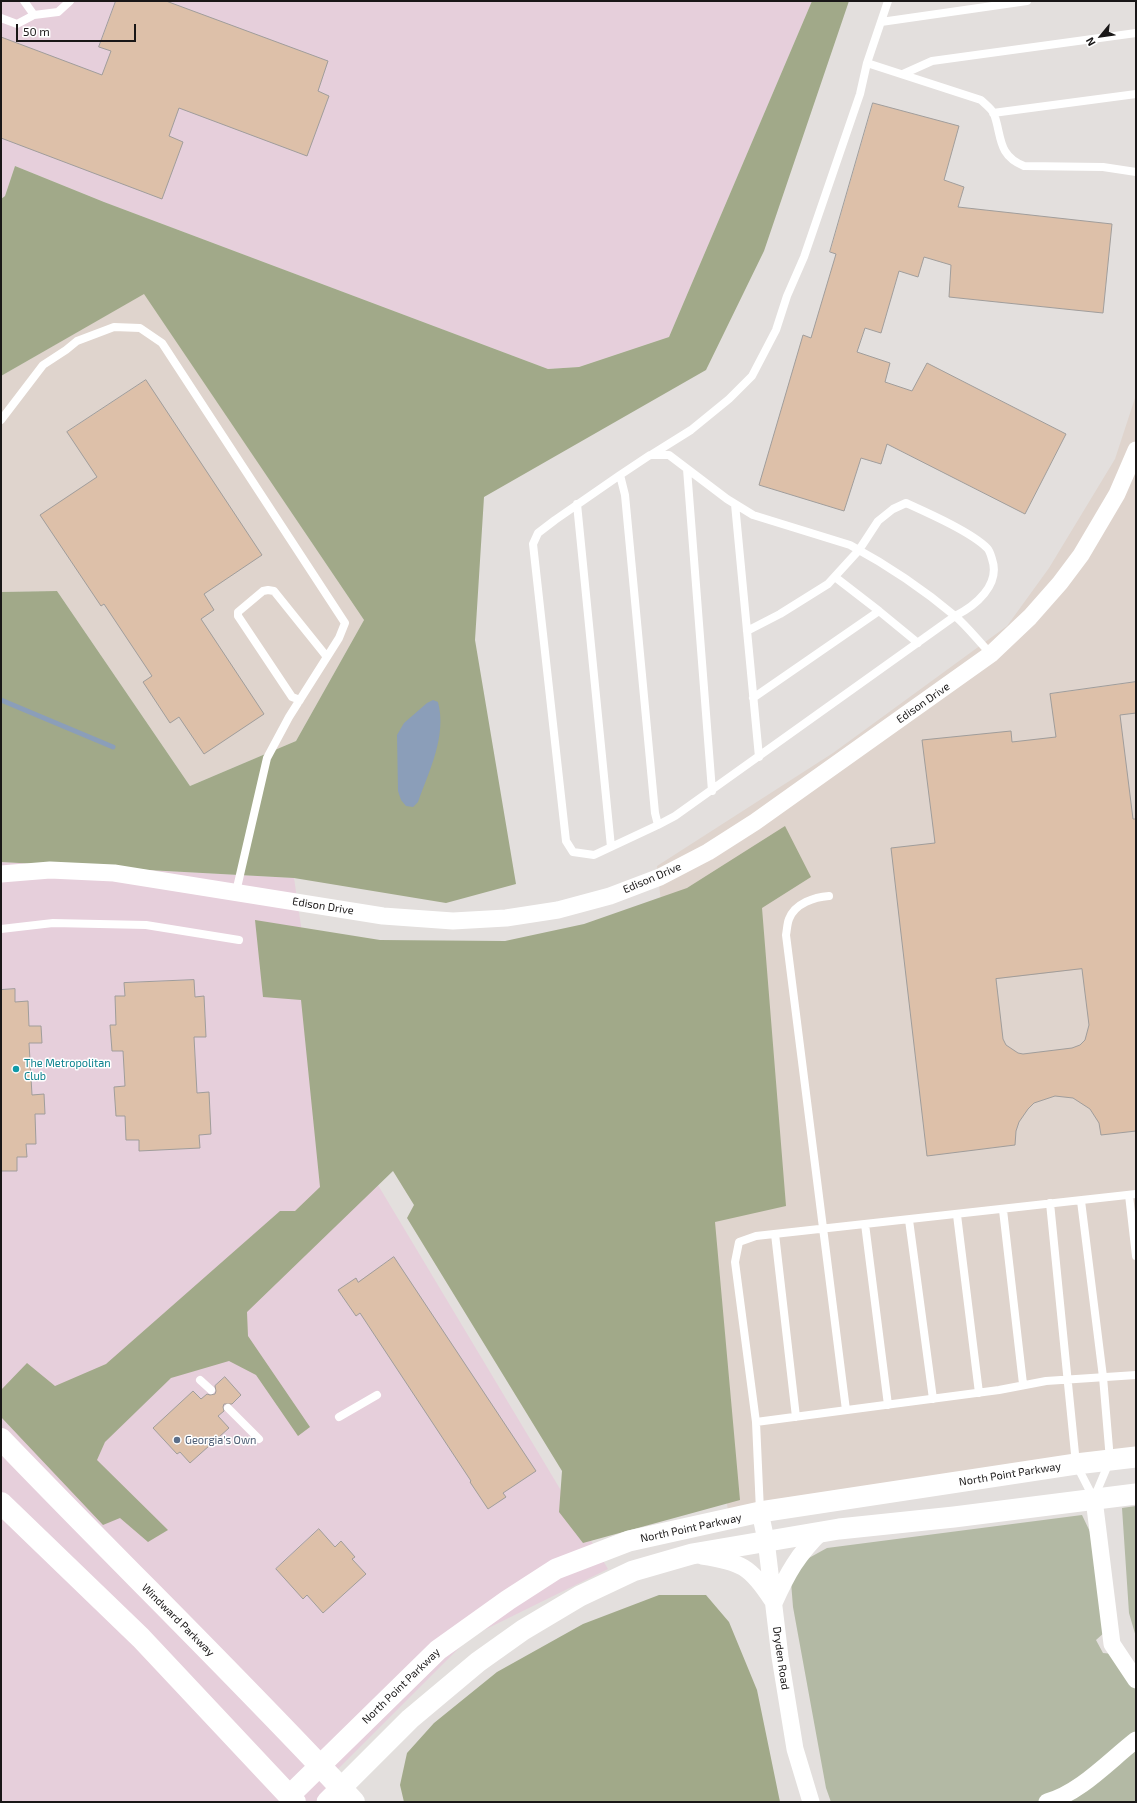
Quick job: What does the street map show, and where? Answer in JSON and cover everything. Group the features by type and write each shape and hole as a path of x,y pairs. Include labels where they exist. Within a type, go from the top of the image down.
{"main road":[{"name":"Windward Parkway","path":"1,1439 90,1532 193,1634 319,1766 340,1797"},
{"path":"1,1503 141,1638 289,1800"}],"street":[{"name":"Edison Drive","path":"1,874 50,870 114,873 383,916 452,921 506,918 558,910 610,896 660,877 708,852 755,822 991,654 1030,617 1060,584 1081,555 1117,494 1135,456"},
{"name":"North Point Parkway","path":"289,1800 319,1766 438,1650 508,1600 556,1569 629,1541 760,1512 1076,1464 1136,1457"},
{"path":"340,1797 410,1719 478,1662 523,1630 580,1596 633,1571 692,1554 822,1531 954,1517 1136,1494"},
{"path":"1094,1499 1112,1644 1136,1680"},
{"name":"Dryden Road","path":"760,1512 766,1540 795,1749 811,1802"},
{"path":"774,1604 786,1576 795,1562 807,1545 822,1531"},
{"path":"692,1554 730,1560 748,1569 760,1582 774,1604"},
{"path":"1047,1802 1060,1798 1075,1790 1136,1740"}],"lane":[{"path":"24,1 34,15"},
{"path":"58,1 58,12"},
{"path":"1,18 17,24 34,15 58,12 70,1"},
{"path":"747,631 780,614 828,584 859,550 878,521 893,509 906,503 975,539 988,549 995,567 989,587 980,600 968,610 955,616 675,816 594,855 573,852 566,841 533,544 538,533 577,504 620,474 691,430 729,399 752,376 776,330 787,296 804,257 860,94 867,63 888,1"},
{"path":"881,22 1028,1"},
{"path":"903,74 932,60 1136,33"},
{"path":"867,63 981,100 994,113 1000,142 1014,162 1024,166 1103,167 1136,172"},
{"path":"994,113 1136,94"},
{"path":"1,420 43,365 77,341 114,327 140,328 162,343 345,623 339,638 300,700 267,758 236,892"},
{"path":"650,455 669,455 735,504 754,515 850,545 886,565 955,616 991,654"},
{"path":"687,469 712,790"},
{"path":"620,474 625,495 655,814 658,825"},
{"path":"577,504 611,847"},
{"path":"735,504 759,757"},
{"path":"835,577 918,643"},
{"path":"300,700 292,697 238,616 238,612 263,591 274,591 327,657"},
{"path":"754,698 879,611"},
{"path":"829,896 817,897 802,904 789,917 786,935 846,1410"},
{"path":"1,929 53,923 146,925 239,940"},
{"path":"760,1512 756,1422 736,1262 739,1242 756,1236 1003,1210 1133,1194 1136,1256"},
{"path":"1081,1201 1103,1377 1110,1460 1094,1499"},
{"path":"1050,1204 1066,1378 1076,1464 1094,1499"},
{"path":"1003,1210 1023,1384"},
{"path":"957,1214 980,1392"},
{"path":"910,1220 933,1399"},
{"path":"865,1224 888,1405"},
{"path":"775,1234 796,1417"},
{"path":"756,1422 998,1390 1023,1384 1066,1378 1136,1375"},
{"path":"200,1380 211,1390"},
{"path":"339,1417 377,1395"},
{"path":"228,1408 259,1439"}],"shaded area":[{"path":"1,1 812,1 669,337 579,367 548,369 104,202 15,166 5,196 1,199"},
{"path":"144,293 364,620 296,741 190,786 57,591 1,592 1,376"},
{"path":"1136,395 1136,1452 729,1521 657,866 833,753 1007,626 1049,568 1115,459"},
{"path":"1,862 294,878 339,1185 372,1175 608,1569 470,1637 325,1782 343,1802 1,1802"}],"green space":[{"path":"812,1 849,1 764,251 706,370 484,497 475,640 516,884 446,903 294,878 1,862 1,592 57,591 190,786 296,741 364,620 144,294 1,376 1,199 5,196 15,166 104,202 548,369 579,367 669,337"},
{"path":"785,826 811,877 762,908 786,1206 715,1222 740,1500 583,1543 559,1512 562,1471 407,1218 414,1205 393,1171 247,1312 248,1336 310,1427 298,1436 256,1375 229,1361 171,1378 105,1442 97,1460 168,1530 148,1542 120,1518 103,1525 1,1417 1,1390 27,1363 55,1386 106,1364 280,1211 295,1211 320,1187 301,1000 263,997 255,920 380,940 505,941 584,924 687,888"},
{"path":"1136,1506 1136,1637 1129,1613 1122,1508"},
{"path":"1082,1515 1091,1534 1105,1632 1096,1640 1103,1653 1113,1654 1136,1690 1136,1802 831,1802 826,1788 793,1607 791,1582 807,1559 827,1548"},
{"path":"659,1595 706,1595 729,1622 757,1690 780,1802 404,1802 400,1785 407,1753 434,1723 497,1672 583,1624"}],"water":[{"path":"433,700 438,702 440,715 439,740 436,753 418,802 413,807 406,806 401,800 398,791 397,735 404,723 427,703"}],"building":[{"path":"116,1 166,1 328,61 318,91 329,96 307,156 179,108 169,136 183,142 162,199 1,138 1,37 102,75 111,51 99,47"},
{"path":"873,103 959,126 944,180 964,187 958,207 1112,224 1103,313 949,297 951,265 924,257 918,277 899,271 881,333 865,328 857,352 890,363 885,382 912,391 927,363 1066,434 1025,514 887,444 881,464 861,458 844,511 759,485 803,335 811,338 836,254 830,252"},
{"path":"146,380 262,555 204,594 214,610 201,619 264,714 204,754 179,717 170,723 143,682 152,676 104,604 101,606 40,515 97,477 67,432"},
{"path":"1136,682 1136,713 1120,715 1133,819 1136,819 1136,1131 1101,1135 1099,1123 1090,1109 1073,1098 1055,1096 1034,1103 1028,1109 1019,1122 1016,1131 1015,1145 927,1156 891,848 935,843 922,740 1011,731 1012,742 1056,737 1050,694","holes":["1082,969 1089,1025 1085,1040 1080,1045 1072,1048 1023,1054 1018,1053 1006,1045 1003,1039 996,979"]},
{"path":"194,980 195,997 204,996 206,1037 194,1037 197,1093 209,1092 211,1134 199,1135 200,1148 139,1151 139,1140 126,1140 125,1116 116,1116 114,1087 125,1086 123,1051 112,1051 110,1025 116,1025 115,996 125,996 124,983"},
{"name":"The Metropolitan Club","path":"15,989 15,1002 28,1001 29,1026 41,1026 42,1043 29,1043 32,1095 44,1094 45,1114 35,1114 36,1144 26,1144 27,1157 17,1157 17,1171 1,1171 1,990"},
{"path":"394,1257 536,1471 503,1493 506,1497 488,1509 360,1313 356,1316 338,1290 356,1278 358,1282"},
{"path":"225,1377 241,1395 232,1404 224,1404 224,1411 218,1416 229,1428 190,1463 180,1452 177,1454 153,1428 193,1391 201,1399 207,1394 215,1394 215,1386"},
{"path":"319,1529 335,1547 341,1541 355,1557 352,1559 366,1574 323,1613 307,1595 303,1599 276,1569"}],"waterway":[{"path":"1,700 113,747"}],"place":[{"name":"The Metropolitan Club","path":"16,1069"},
{"name":"Georgia's Own","path":"177,1440"}]}
